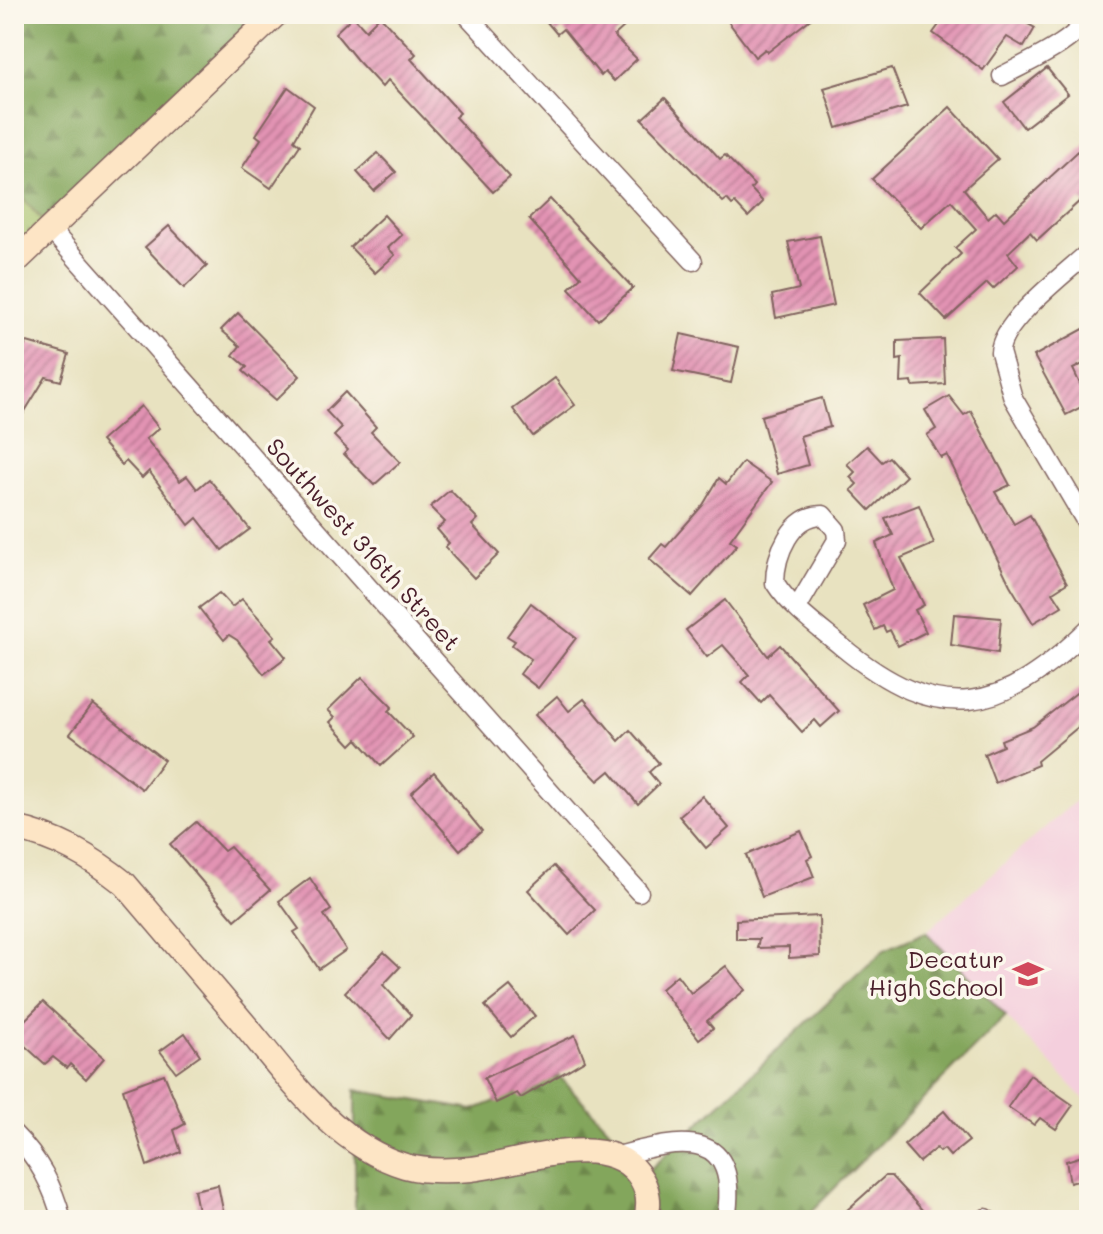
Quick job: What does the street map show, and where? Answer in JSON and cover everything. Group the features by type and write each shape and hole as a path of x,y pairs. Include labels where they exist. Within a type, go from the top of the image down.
{"main road":[{"path":"14,263 276,14"},
{"path":"14,828 60,842 90,856 125,884 312,1104 371,1152 405,1166 448,1170 575,1152 618,1156 636,1170 647,1189 646,1220"}],"street":[{"path":"466,14 693,261"},
{"path":"1002,76 1074,35 1086,23 1088,14"},
{"name":"Southwest 316th Street","path":"51,230 639,892"},
{"path":"1089,252 1028,309 1000,345 1004,375 1013,398 1089,527"},
{"path":"797,608 837,540 836,530 823,515 802,520 789,536 775,570 775,583 797,608 886,680 913,692 956,701 982,699 1014,688 1048,667 1089,628"},
{"path":"14,1134 34,1155 51,1185 62,1220"},
{"path":"618,1156 677,1142 708,1149 723,1166 728,1195 726,1220"}],"shaded area":[{"name":"Decatur High School","path":"1089,789 1089,1104 926,932"}],"green space":[{"path":"14,14 243,14 258,31 51,230 14,189"},
{"path":"14,189 51,230 14,263"},
{"path":"926,932 1006,1016 803,1220 355,1220 355,1090 473,1110 559,1076 648,1171 884,950"}],"building":[{"path":"540,14 638,14 614,36 637,59 614,81 605,72 601,76 563,29 557,34"},
{"path":"735,14 817,14 768,52 765,49 755,57 727,20"},
{"path":"947,14 1010,14 1035,28 1024,47 1007,37 983,70 933,33"},
{"path":"353,16 366,30 380,16 416,54 411,59 460,113 455,117 510,177 493,192 388,80 382,87 335,33"},
{"path":"892,68 907,107 837,128 824,88"},
{"path":"1047,68 1068,94 1024,128 1004,102"},
{"path":"288,87 314,106 294,140 300,145 271,188 242,168 261,139 256,135"},
{"path":"665,98 720,159 725,155 754,185 751,189 763,202 748,217 735,203 732,205 727,199 723,202 642,119"},
{"path":"950,107 998,159 964,189 988,218 996,211 1004,220 1089,141 1089,208 1081,200 1037,240 1030,232 1008,253 1018,266 993,289 987,283 946,320 920,293 961,254 955,248 976,229 951,201 921,228 872,179"},
{"path":"378,153 396,172 374,191 357,172"},
{"path":"550,199 633,288 598,320 569,288 581,277 529,219"},
{"path":"384,215 402,235 388,248 395,255 375,273 350,247"},
{"path":"169,226 207,266 184,288 145,247"},
{"path":"820,236 834,305 776,318 772,295 799,289 788,242"},
{"path":"238,313 300,376 276,400 243,371 247,367 233,355 240,346 221,330"},
{"path":"1089,326 1089,361 1073,369 1089,403 1066,415 1034,356"},
{"path":"681,334 739,347 731,383 673,371"},
{"path":"943,339 945,384 913,386 912,382 901,383 902,359 897,360 897,341"},
{"path":"27,342 69,354 61,381 46,377 14,429 14,364"},
{"path":"555,378 575,405 533,436 513,409"},
{"path":"345,392 376,427 371,432 400,462 374,485 344,454 348,450 334,436 342,428 326,411"},
{"path":"949,396 964,415 971,411 1010,485 995,492 1014,524 1030,515 1067,583 1053,592 1062,606 1033,623 1010,585 947,455 941,458 927,435 936,429 925,410"},
{"path":"822,398 830,427 800,436 808,465 777,474 761,416"},
{"path":"141,406 159,428 146,439 180,481 187,476 197,489 209,479 250,529 222,550 197,518 189,525 149,471 142,478 126,461 122,465 101,441"},
{"path":"867,446 882,462 889,457 906,476 870,510 851,490 857,484 850,477 855,472 847,464"},
{"path":"743,462 772,482 730,540 737,545 692,596 649,559 662,544 666,547 703,505 719,478 726,484"},
{"path":"450,490 478,519 472,525 499,554 474,578 445,547 449,543 437,529 445,522 430,507"},
{"path":"919,505 934,544 901,558 924,605 915,610 926,632 898,646 890,630 886,632 883,626 875,630 863,605 893,590 876,543 893,535 885,518"},
{"path":"219,593 232,607 242,599 275,636 271,639 286,657 264,674 237,640 229,635 224,640 199,608"},
{"path":"725,600 768,656 780,645 839,711 821,727 815,720 802,732 769,695 761,703 742,682 749,675 723,645 707,657 686,630"},
{"path":"531,603 576,638 538,688 520,674 531,659 512,645 515,641 507,636"},
{"path":"954,614 1001,618 998,653 951,645"},
{"path":"362,677 392,707 388,711 413,737 381,766 357,739 351,745 330,722 335,717 328,710"},
{"path":"1089,683 1089,718 1037,761 1038,765 995,783 984,754 1003,746 1001,740 1033,727"},
{"path":"557,696 569,711 584,699 619,741 630,730 659,763 649,772 659,784 638,804 610,771 598,781 535,715"},
{"path":"93,704 164,760 142,789 70,734"},
{"path":"434,772 482,831 460,850 411,793"},
{"path":"702,796 729,828 706,848 679,816"},
{"path":"196,822 224,851 230,847 270,890 235,920 170,844"},
{"path":"801,831 812,856 807,859 814,877 762,897 746,855"},
{"path":"554,866 595,910 569,935 528,890"},
{"path":"310,878 331,910 324,915 346,950 319,969 294,932 299,929 279,901"},
{"path":"819,916 820,956 789,958 789,947 757,948 759,939 736,939 736,920"},
{"path":"384,952 400,967 383,985 411,1015 390,1039 345,992"},
{"path":"726,966 745,990 707,1021 713,1028 699,1039 661,989 677,975 691,993"},
{"path":"510,986 535,1016 511,1037 485,1006"},
{"path":"43,1002 104,1058 86,1079 70,1064 67,1068 53,1057 45,1064 14,1036 14,1031"},
{"path":"185,1033 200,1055 176,1072 160,1051"},
{"path":"575,1035 585,1060 521,1098 517,1093 496,1103 484,1078"},
{"path":"164,1074 185,1124 174,1130 181,1152 147,1166 123,1089"},
{"path":"1030,1075 1073,1105 1056,1129 1040,1118 1034,1125 1008,1107"},
{"path":"944,1111 969,1141 950,1156 944,1149 940,1152 936,1148 919,1162 904,1145"},
{"path":"1089,1154 1089,1178 1070,1183 1066,1161"},
{"path":"885,1176 891,1176 924,1212 915,1220 836,1220"},
{"path":"218,1185 225,1220 200,1220 194,1190"}],"place":[{"name":"Decatur High School","path":"1028,974"}]}
